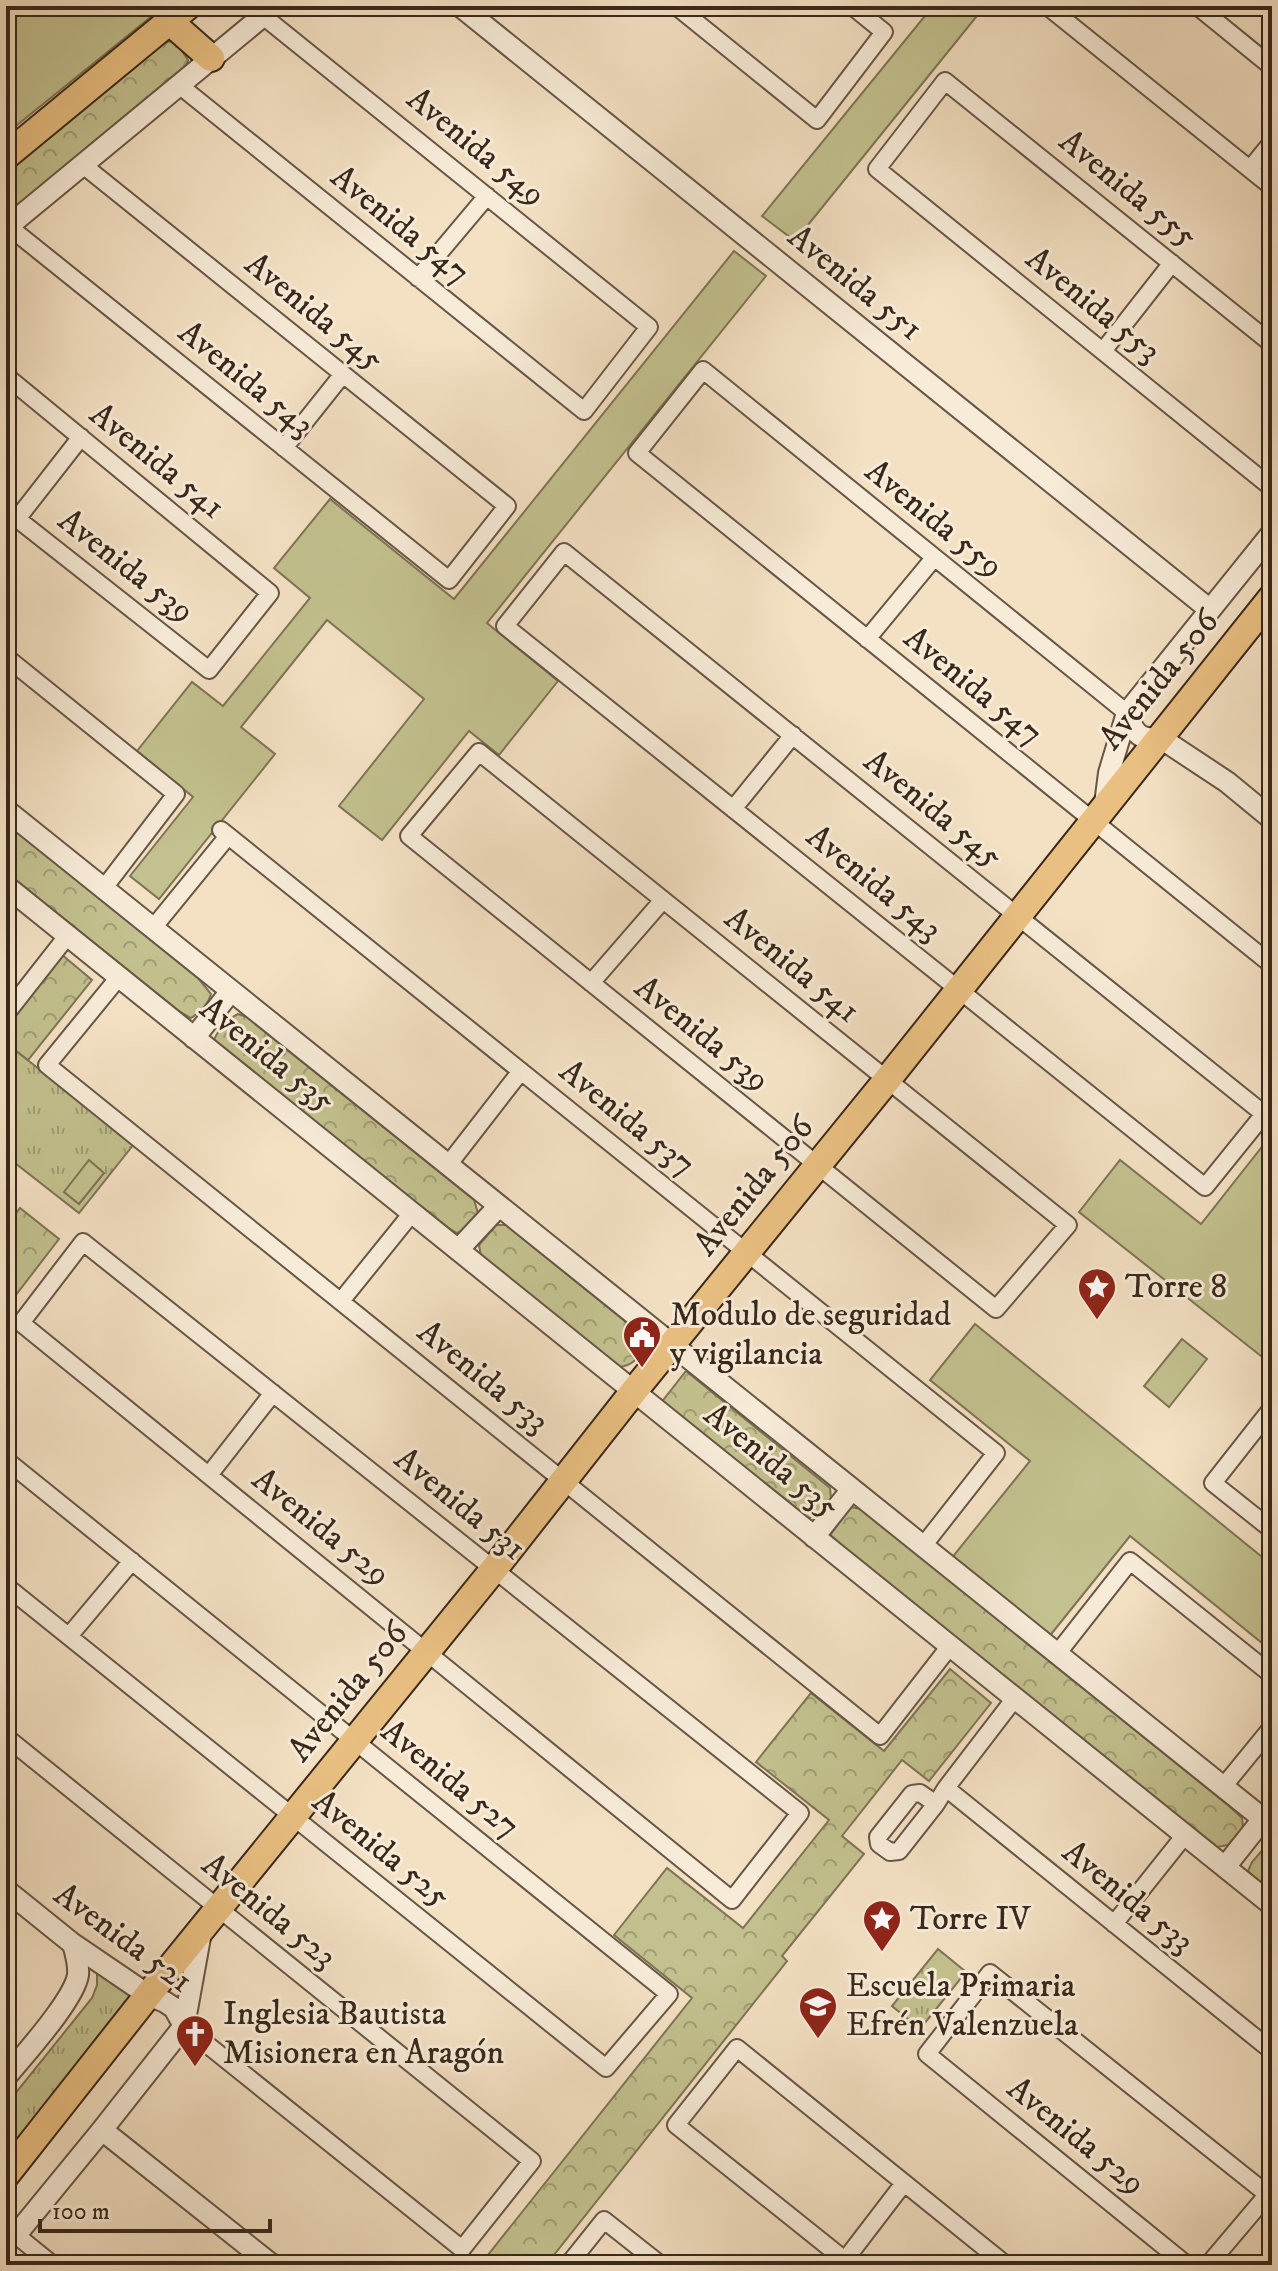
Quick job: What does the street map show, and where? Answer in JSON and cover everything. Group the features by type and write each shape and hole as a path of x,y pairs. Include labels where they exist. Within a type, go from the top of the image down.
{"main road":[{"path":"6,156 178,14 211,58"},
{"name":"Avenida 506","path":"6,2175 1272,597"}],"street":[{"name":"Avenida 551","path":"460,6 1209,609"},
{"path":"676,6 817,120 884,32 852,6"},
{"path":"1047,6 1272,187"},
{"path":"1197,6 1272,67"},
{"path":"7,227 269,11"},
{"name":"Avenida 549","path":"269,11 487,196 649,327 584,411"},
{"name":"Avenida 553","path":"945,81 877,169 1272,488"},
{"name":"Avenida 555","path":"945,81 1272,344"},
{"name":"Avenida 547","path":"179,85 584,411"},
{"path":"1250,169 1272,142"},
{"name":"Avenida 545","path":"83,165 507,506 454,575 446,579"},
{"path":"418,278 487,196"},
{"name":"Avenida 543","path":"7,227 446,579"},
{"path":"1103,351 1172,263"},
{"name":"Avenida 559","path":"637,453 703,370 1127,713"},
{"path":"284,448 343,374"},
{"name":"Avenida 541","path":"6,376 270,593 209,670"},
{"path":"12,514 81,437"},
{"name":"Avenida 547","path":"637,453 867,639 1099,812 1272,965"},
{"name":"Avenida 539","path":"12,514 209,670"},
{"path":"1099,812 1127,713 1272,533"},
{"name":"Avenida 545","path":"505,626 564,552 793,735 1264,1114 1205,1187"},
{"path":"867,639 934,558"},
{"name":"Avenida 543","path":"505,626 1205,1187"},
{"path":"6,657 176,794 104,888"},
{"path":"1127,713 1132,729 1140,738 1159,737 1227,782 1272,819"},
{"path":"733,809 793,735"},
{"name":"Avenida 541","path":"409,836 479,752 1068,1225 996,1309"},
{"name":"Avenida 535","path":"6,810 1267,1823"},
{"name":"Avenida 537","path":"153,928 225,833 996,1453 923,1546"},
{"name":"Avenida 539","path":"409,836 996,1309"},
{"name":"Avenida 535","path":"6,886 1272,1905"},
{"path":"591,983 663,900"},
{"path":"6,1014 68,935"},
{"name":"Avenida 533","path":"119,977 47,1065 880,1736 950,1646"},
{"path":"194,1038 231,991"},
{"path":"448,1165 521,1071"},
{"path":"458,1250 499,1206"},
{"path":"341,1301 412,1213"},
{"name":"Avenida 531","path":"21,1323 83,1242 800,1813 732,1900"},
{"name":"Avenida 529","path":"21,1323 732,1900"},
{"path":"209,1475 273,1393"},
{"path":"1272,1408 1213,1483 1272,1530"},
{"name":"Avenida 527","path":"6,1460 669,1994 606,2068"},
{"path":"814,1537 852,1489"},
{"path":"69,1636 132,1561"},
{"path":"1057,1654 1130,1561 1272,1675"},
{"name":"Avenida 525","path":"6,1586 606,2068"},
{"path":"936,1804 1015,1698"},
{"path":"1223,1787 1272,1727"},
{"name":"Avenida 523","path":"6,1737 532,2161 462,2249"},
{"name":"Avenida 533","path":"946,1788 1272,2051"},
{"path":"1225,1867 1267,1823"},
{"path":"1114,1924 1185,1835"},
{"name":"Avenida 521","path":"6,1890 73,1944 148,1995 174,2008 184,2026 462,2249"},
{"name":"Avenida 506","path":"9,2234 102,2130 184,2026 201,1932"},
{"path":"6,2077 72,1994 78,1975 73,1944"},
{"name":"Avenida 529","path":"1187,2265 927,2054 990,1973 1270,2196"},
{"path":"904,2183 848,2263 676,2125 737,2048 1006,2265"},
{"path":"102,2130 272,2265"},
{"path":"1208,2265 1270,2196"},
{"path":"568,2265 604,2220 661,2265"},
{"path":"9,2234 53,2265"}],"green space":[{"path":"6,6 150,6 152,16 6,134"},
{"path":"933,6 985,6 795,241 762,216"},
{"path":"170,41 178,45 188,60 170,83 6,214 6,169 159,44"},
{"path":"734,251 766,276 487,623 558,681 499,755 469,731 382,840 339,806 424,699 327,620 241,727 275,754 159,899 130,876 193,797 137,751 192,682 223,706 310,598 274,568 330,499 454,599"},
{"path":"6,823 198,978 211,994 204,1008 191,1018 179,1011 6,872"},
{"path":"61,954 92,980 28,1060 6,1043 6,1026"},
{"path":"238,1014 247,1017 474,1200 478,1213 464,1230 457,1233 450,1229 217,1045 214,1040 218,1032"},
{"path":"6,1043 134,1144 79,1213 6,1156"},
{"path":"1272,1134 1271,1364 1079,1212 1120,1160 1201,1224"},
{"path":"89,1160 104,1173 79,1204 64,1192"},
{"path":"20,1208 59,1239 12,1300 6,1295 6,1227"},
{"path":"496,1225 506,1225 626,1322 640,1338 643,1347 634,1362 618,1367 481,1256 479,1245"},
{"path":"975,1324 1272,1565 1272,1631 1262,1643 1130,1536 1044,1643 946,1565 1030,1461 930,1380"},
{"path":"1182,1339 1207,1359 1169,1407 1144,1386"},
{"path":"686,1371 830,1488 831,1499 818,1515 808,1518 799,1514 660,1404"},
{"path":"850,1507 862,1509 1229,1806 1242,1818 1243,1828 1228,1845 1217,1847 1209,1843 832,1543 831,1534"},
{"path":"950,1669 991,1703 929,1781 902,1760 842,1836 864,1854 782,1956 787,1961 546,2265 480,2265 692,1998 614,1935 667,1868 743,1928 829,1820 756,1762 811,1693 884,1751"},
{"path":"1272,1845 1272,1895 1253,1880 1248,1871 1266,1846"},
{"path":"938,1949 966,1972 920,2029 892,2006"},
{"path":"97,1968 129,1993 129,2005 6,2156 6,2105 92,1998 97,1985"}],"place":[{"name":"Torre 8","path":"1097,1321"},
{"name":"Modulo de seguridad y vigilancia","path":"642,1369"},
{"name":"Torre IV","path":"882,1953"},
{"name":"Escuela Primaria Efrén Valenzuela","path":"818,2040"},
{"name":"Inglesia Bautista Misionera en Aragón","path":"195,2068"}]}
